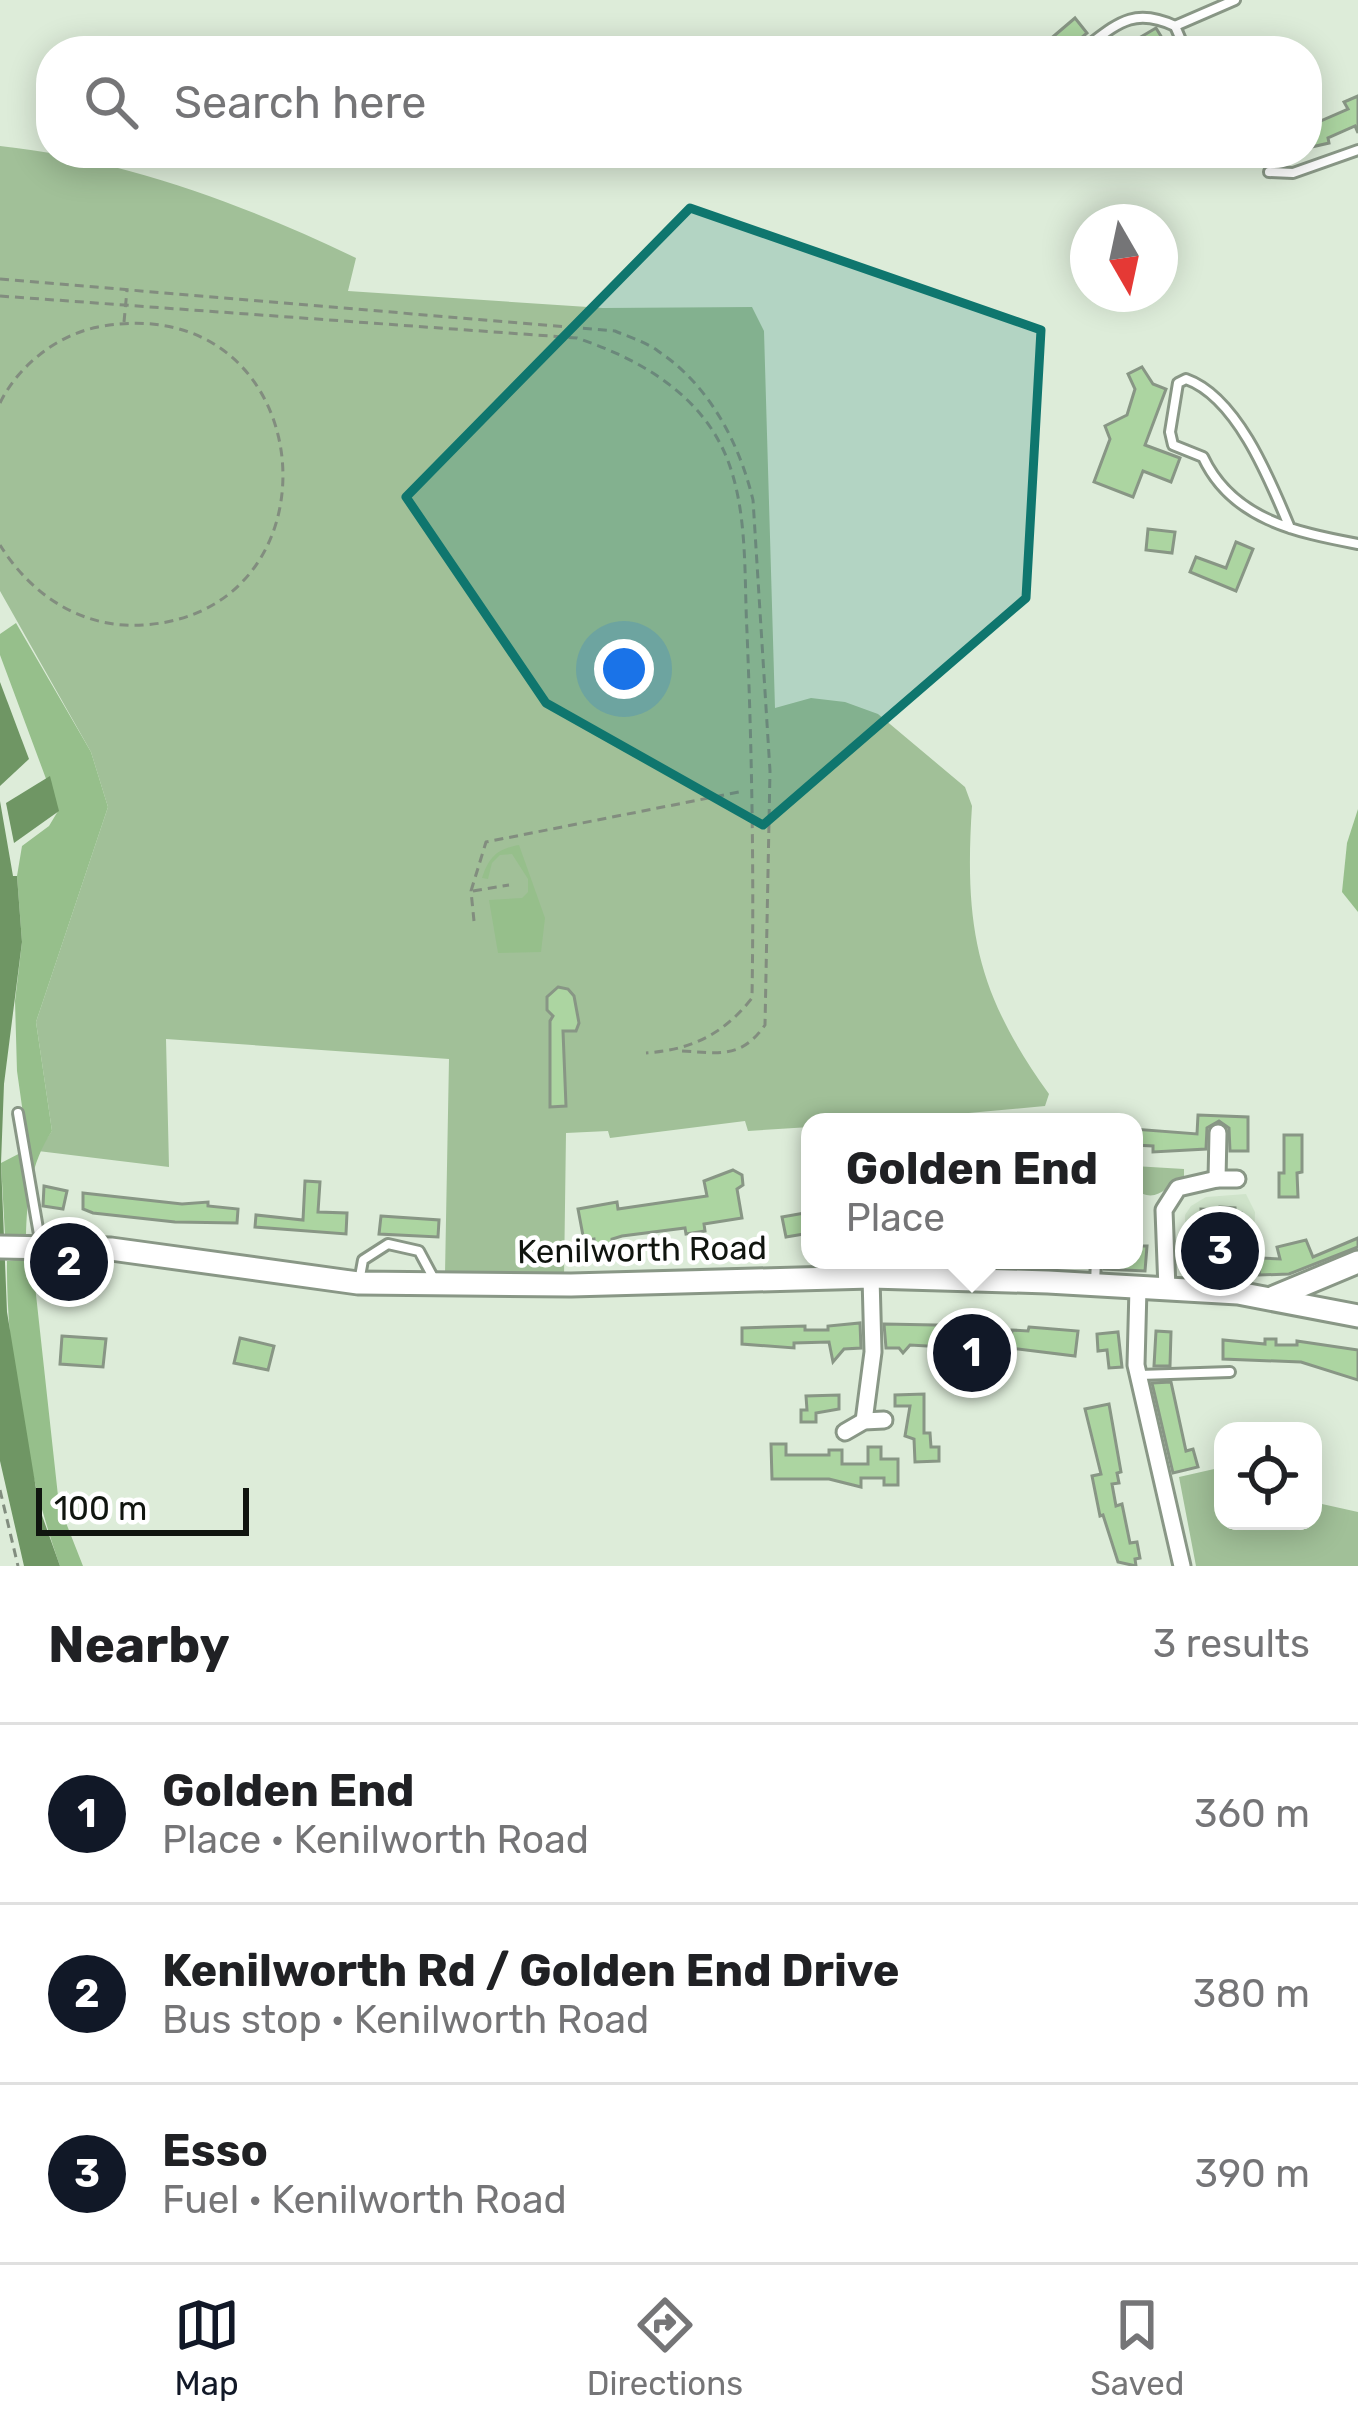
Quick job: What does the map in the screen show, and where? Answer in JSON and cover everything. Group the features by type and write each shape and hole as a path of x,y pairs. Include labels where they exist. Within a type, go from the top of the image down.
{"main road":[{"name":"Kenilworth Road","path":"6,1247 111,1250 358,1283 871,1277 1238,1293 1358,1316"},
{"path":"1274,1297 1358,1262"}],"street":[{"path":"1217,1179 1218,1133"},
{"path":"1179,1290 1163,1210 1178,1188 1237,1179"},
{"path":"864,1421 873,1352 871,1277"},
{"path":"1138,1288 1135,1346 1139,1376 1182,1566"},
{"path":"845,1432 864,1421 884,1420"}],"lane":[{"path":"1175,26 1235,0"},
{"path":"1102,36 1122,21 1151,15 1175,26 1179,36"},
{"path":"1322,163 1358,150"},
{"path":"1269,172 1307,168"},
{"path":"1290,528 1255,454 1221,399 1193,381 1178,383 1169,432 1173,445 1202,457 1214,481 1233,501 1263,519 1290,528 1358,544"},
{"path":"18,1113 41,1248"},
{"path":"358,1283 363,1260 388,1244 419,1251 436,1285"},
{"path":"1179,1290 1192,1254 1240,1257 1238,1293"},
{"path":"1095,1285 1096,1269"},
{"path":"1139,1376 1230,1372"}],"path":[{"path":"0,279 615,331 658,350 714,406 743,460 753,500 770,771 765,1025 752,1043 738,1050 646,1053"},
{"path":"124,322 127,288"},
{"path":"0,296 578,338 621,353 663,378 691,404 728,460 742,528 753,781 752,998 735,1019 682,1051"},
{"path":"0,403 26,367 54,344 88,329 124,322 160,324 195,335 227,354 253,380 272,411 283,446 285,482 279,518 264,551 242,580 213,603 179,618 143,625 107,623 72,612 40,593 14,568 0,544"},
{"path":"474,922 471,892 486,842 744,791"},
{"path":"471,892 509,885"},
{"path":"0,1490 18,1566"}],"highlighted area":[{"path":"690,208 1041,330 1026,598 763,825 546,703 406,497"}],"shaded area":[{"path":"0,146 36,151 36,168 117,168 271,220 356,258 348,291 603,308 752,307 764,331 775,708 811,698 845,702 878,714 965,787 972,806 971,888 980,958 1005,1024 1049,1094 1045,1106 969,1113 801,1113 801,1128 748,1131 745,1121 610,1138 608,1131 566,1133 564,1278 445,1274 449,1059 166,1039 169,1167 38,1151 52,1131 36,1022 108,807 91,752 0,591"},
{"path":"16,623 91,752 108,807 36,1022 52,1131 31,1182 26,1237 5,1235 1,1163 28,1149 17,1071 15,1001 22,942 17,876 22,846 49,826 58,811 0,655 0,634"},
{"path":"0,682 29,759 0,786"},
{"path":"50,776 59,811 14,843 6,803"},
{"path":"0,801 13,876 17,876 22,942 4,1084 1,1163 7,1312 39,1507 60,1566 24,1566 0,1461"},
{"path":"1358,809 1358,912 1342,892 1347,843"},
{"path":"519,845 545,918 541,952 498,953 489,900 522,898 528,892 528,879 512,854 500,855 488,879 482,878 495,855"},
{"path":"1143,1167 1184,1169 1184,1177 1143,1194"},
{"path":"1246,1194 1255,1212 1253,1287 1186,1283 1185,1215 1191,1206 1206,1197"},
{"path":"32,1258 59,1505 83,1566 60,1566 21,1415 10,1337 7,1261"},
{"path":"1214,1469 1214,1530 1322,1530 1322,1504 1358,1512 1358,1566 1196,1566 1179,1477"}],"building":[{"path":"1075,18 1087,33 1084,36 1054,36"},
{"path":"1358,96 1358,133 1355,126 1322,145 1322,120 1348,109 1344,102"},
{"path":"1142,367 1153,384 1166,389 1145,445 1180,458 1171,482 1143,471 1133,497 1094,482 1110,439 1105,426 1127,415 1135,389 1128,374"},
{"path":"1148,529 1175,532 1172,553 1146,550"},
{"path":"1236,542 1253,549 1236,591 1190,572 1196,557 1226,568"},
{"path":"558,987 574,996 579,1023 576,1031 563,1031 566,1106 550,1107 553,1016 547,1010 547,997"},
{"path":"1198,1115 1248,1117 1248,1151 1230,1151 1229,1128 1219,1121 1207,1128 1206,1149 1153,1152 1153,1146 1143,1145 1143,1130 1197,1134"},
{"path":"1284,1135 1302,1135 1298,1197 1279,1197"},
{"path":"733,1170 742,1175 743,1185 737,1189 742,1218 704,1224 705,1231 686,1234 685,1228 622,1236 595,1246 594,1239 584,1241 578,1209 617,1202 618,1209 707,1196 704,1181"},
{"path":"305,1181 320,1182 318,1212 347,1213 346,1234 255,1227 256,1215 303,1220"},
{"path":"44,1186 67,1191 63,1209 43,1206"},
{"path":"83,1193 182,1204 208,1202 208,1206 238,1209 237,1223 93,1213 83,1209"},
{"path":"1220,1207 1241,1213 1238,1249 1203,1246 1201,1209"},
{"path":"801,1214 801,1234 786,1237 782,1217"},
{"path":"381,1216 439,1220 438,1237 379,1234"},
{"path":"1358,1238 1358,1247 1289,1274 1259,1275 1261,1258 1280,1259 1277,1247 1306,1240 1313,1257"},
{"path":"1143,1246 1147,1246 1145,1271 1104,1269 1143,1269"},
{"path":"860,1323 861,1348 844,1349 833,1362 829,1342 794,1343 794,1348 742,1344 742,1328 828,1330 828,1326"},
{"path":"884,1324 986,1326 983,1365 961,1364 962,1348 910,1345 903,1353 899,1348 886,1348"},
{"path":"1029,1327 1078,1331 1075,1356 1010,1348 1012,1330 1028,1331"},
{"path":"1156,1331 1171,1332 1170,1366 1154,1366"},
{"path":"1118,1332 1122,1367 1109,1368 1107,1350 1098,1351 1097,1334"},
{"path":"62,1336 106,1339 103,1367 60,1364"},
{"path":"240,1338 274,1346 268,1370 234,1363"},
{"path":"1265,1339 1276,1339 1276,1345 1297,1345 1297,1341 1358,1350 1358,1380 1301,1362 1223,1359 1223,1340 1265,1344"},
{"path":"1171,1382 1186,1451 1193,1449 1198,1467 1173,1473 1152,1383"},
{"path":"924,1394 924,1433 930,1433 931,1447 939,1447 939,1461 915,1462 914,1439 905,1436 910,1406 895,1406 895,1395"},
{"path":"839,1395 839,1409 816,1413 816,1422 801,1422 801,1410 807,1410 806,1396"},
{"path":"1109,1404 1121,1472 1117,1473 1119,1483 1112,1484 1116,1506 1122,1504 1130,1543 1137,1542 1140,1558 1135,1559 1136,1566 1118,1562 1100,1516 1092,1476 1101,1474 1085,1409"},
{"path":"771,1444 786,1444 786,1455 829,1455 829,1450 842,1450 842,1464 868,1464 868,1447 881,1447 881,1459 898,1459 898,1485 884,1485 884,1478 861,1478 861,1487 829,1479 772,1479"}],"place":[{"name":"Esso","path":"1220,1251"},
{"name":"Kenilworth Rd / Golden End Drive","path":"69,1262"},
{"name":"Golden End","path":"972,1353"}]}
